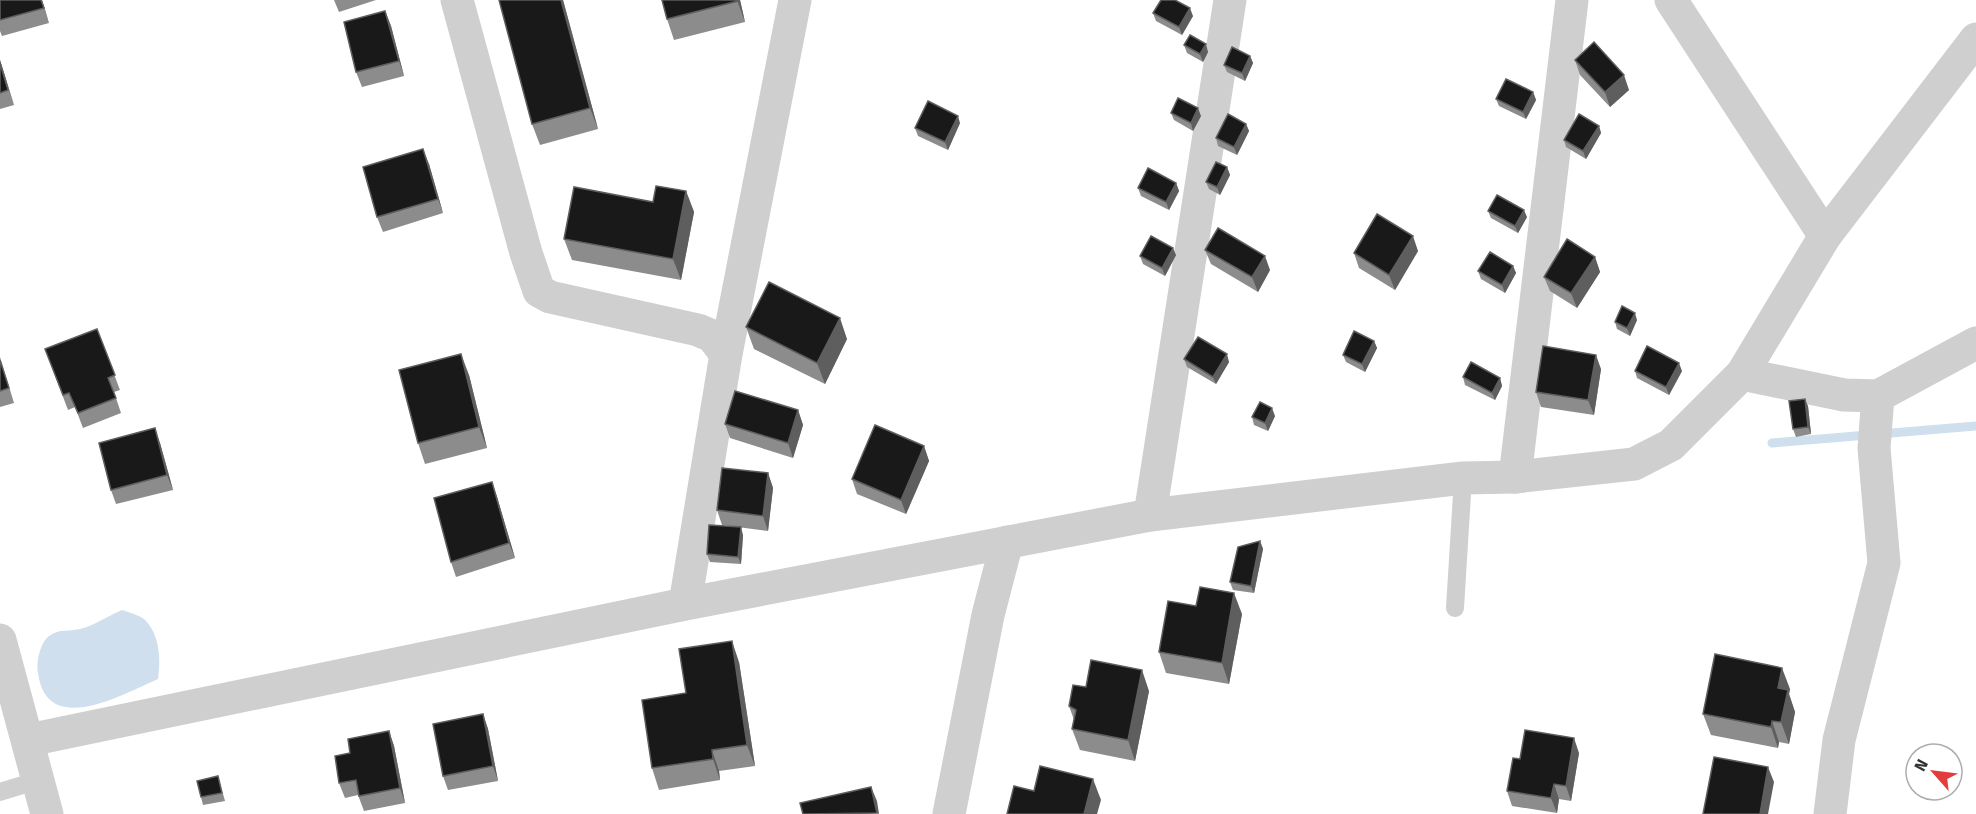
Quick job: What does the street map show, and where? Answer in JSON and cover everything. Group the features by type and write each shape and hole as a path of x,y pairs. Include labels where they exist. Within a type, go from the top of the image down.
{"street":[{"path":"457,0 526,254 539,291 550,297 705,332 726,354"},
{"path":"686,604 726,354 795,0"},
{"path":"1150,515 1230,0"},
{"path":"1515,477 1572,0"},
{"path":"1671,0 1825,236"},
{"path":"29,740 686,604 1150,515 1463,478 1515,477 1634,464 1671,444 1742,374 1825,236 1976,39"},
{"path":"1876,421 1976,343"},
{"path":"1742,374 1844,395 1876,421 1884,563 1839,740 1830,814"},
{"path":"949,814 988,615 1006,542"},
{"path":"0,640 29,740 47,814"}],"lane":[{"path":"1455,608 1463,478"},
{"path":"0,792 39,780"}],"water":[{"path":"122,610 144,619 153,632 159,656 158,679 125,694 88,706 70,708 55,704 44,693 38,673 39,653 43,643 57,632 85,628"}],"building":[{"path":"0,0 41,0 44,8 0,20"},
{"path":"499,0 561,0 590,108 532,124"},
{"path":"662,0 737,0 738,1 667,19"},
{"path":"1161,0 1175,0 1190,8 1179,27 1153,13"},
{"path":"385,11 399,61 356,72 344,22"},
{"path":"1190,35 1206,44 1200,54 1184,45"},
{"path":"1594,42 1624,75 1605,92 1575,60"},
{"path":"1232,47 1250,56 1242,73 1224,65"},
{"path":"0,63 8,90 0,93"},
{"path":"1506,79 1533,92 1523,112 1496,99"},
{"path":"1178,98 1198,108 1191,123 1171,113"},
{"path":"928,101 958,116 945,142 915,128"},
{"path":"1228,114 1246,124 1234,147 1216,138"},
{"path":"1579,114 1599,126 1583,151 1564,140"},
{"path":"423,149 438,199 377,217 363,167"},
{"path":"1216,162 1227,167 1217,187 1206,182"},
{"path":"1148,168 1176,183 1166,202 1138,188"},
{"path":"656,186 686,191 673,259 564,239 574,187 653,202"},
{"path":"1497,195 1524,210 1515,226 1488,211"},
{"path":"1377,214 1413,236 1389,275 1354,253"},
{"path":"1218,228 1265,256 1252,277 1205,250"},
{"path":"1151,236 1173,248 1162,268 1140,256"},
{"path":"1567,239 1595,257 1571,293 1544,277"},
{"path":"1490,252 1513,266 1502,285 1478,271"},
{"path":"769,282 840,318 817,363 746,327"},
{"path":"1622,306 1635,313 1627,328 1615,322"},
{"path":"97,329 115,375 108,378 116,398 78,413 69,393 63,395 45,349"},
{"path":"1354,331 1374,341 1362,364 1343,355"},
{"path":"1198,337 1227,354 1213,377 1184,359"},
{"path":"1543,346 1596,355 1588,400 1536,392"},
{"path":"1647,346 1679,363 1666,387 1635,371"},
{"path":"461,354 479,427 418,443 399,370"},
{"path":"0,360 9,388 0,391"},
{"path":"1471,362 1500,378 1492,393 1463,377"},
{"path":"735,391 798,410 788,443 725,424"},
{"path":"1805,399 1808,427 1793,429 1789,401"},
{"path":"1260,402 1272,408 1265,423 1252,417"},
{"path":"875,425 924,446 901,500 852,479"},
{"path":"155,428 167,475 111,490 99,443"},
{"path":"722,468 768,473 763,516 717,510"},
{"path":"492,482 509,543 451,562 434,498"},
{"path":"709,525 741,527 738,557 707,554"},
{"path":"1260,541 1251,586 1230,582 1238,547"},
{"path":"1200,587 1234,593 1222,663 1159,652 1168,601 1196,606"},
{"path":"732,641 747,745 712,750 713,759 652,768 642,700 686,693 679,649"},
{"path":"1715,654 1782,668 1778,688 1788,690 1781,722 1772,721 1771,727 1703,714"},
{"path":"1091,660 1142,670 1128,740 1072,729 1076,710 1069,706 1073,685 1086,687"},
{"path":"483,714 493,766 443,776 433,724"},
{"path":"1525,730 1574,738 1566,786 1554,784 1551,798 1507,791 1513,758 1520,759"},
{"path":"389,731 400,788 359,796 356,780 339,783 335,756 350,753 348,739"},
{"path":"1714,757 1768,767 1760,814 1703,814"},
{"path":"1040,766 1093,779 1084,814 1007,814 1014,786 1034,791"},
{"path":"218,776 222,793 201,797 197,781"},
{"path":"871,787 877,813 803,814 800,803"}],"waterway":[{"path":"1772,443 1976,426"}]}
